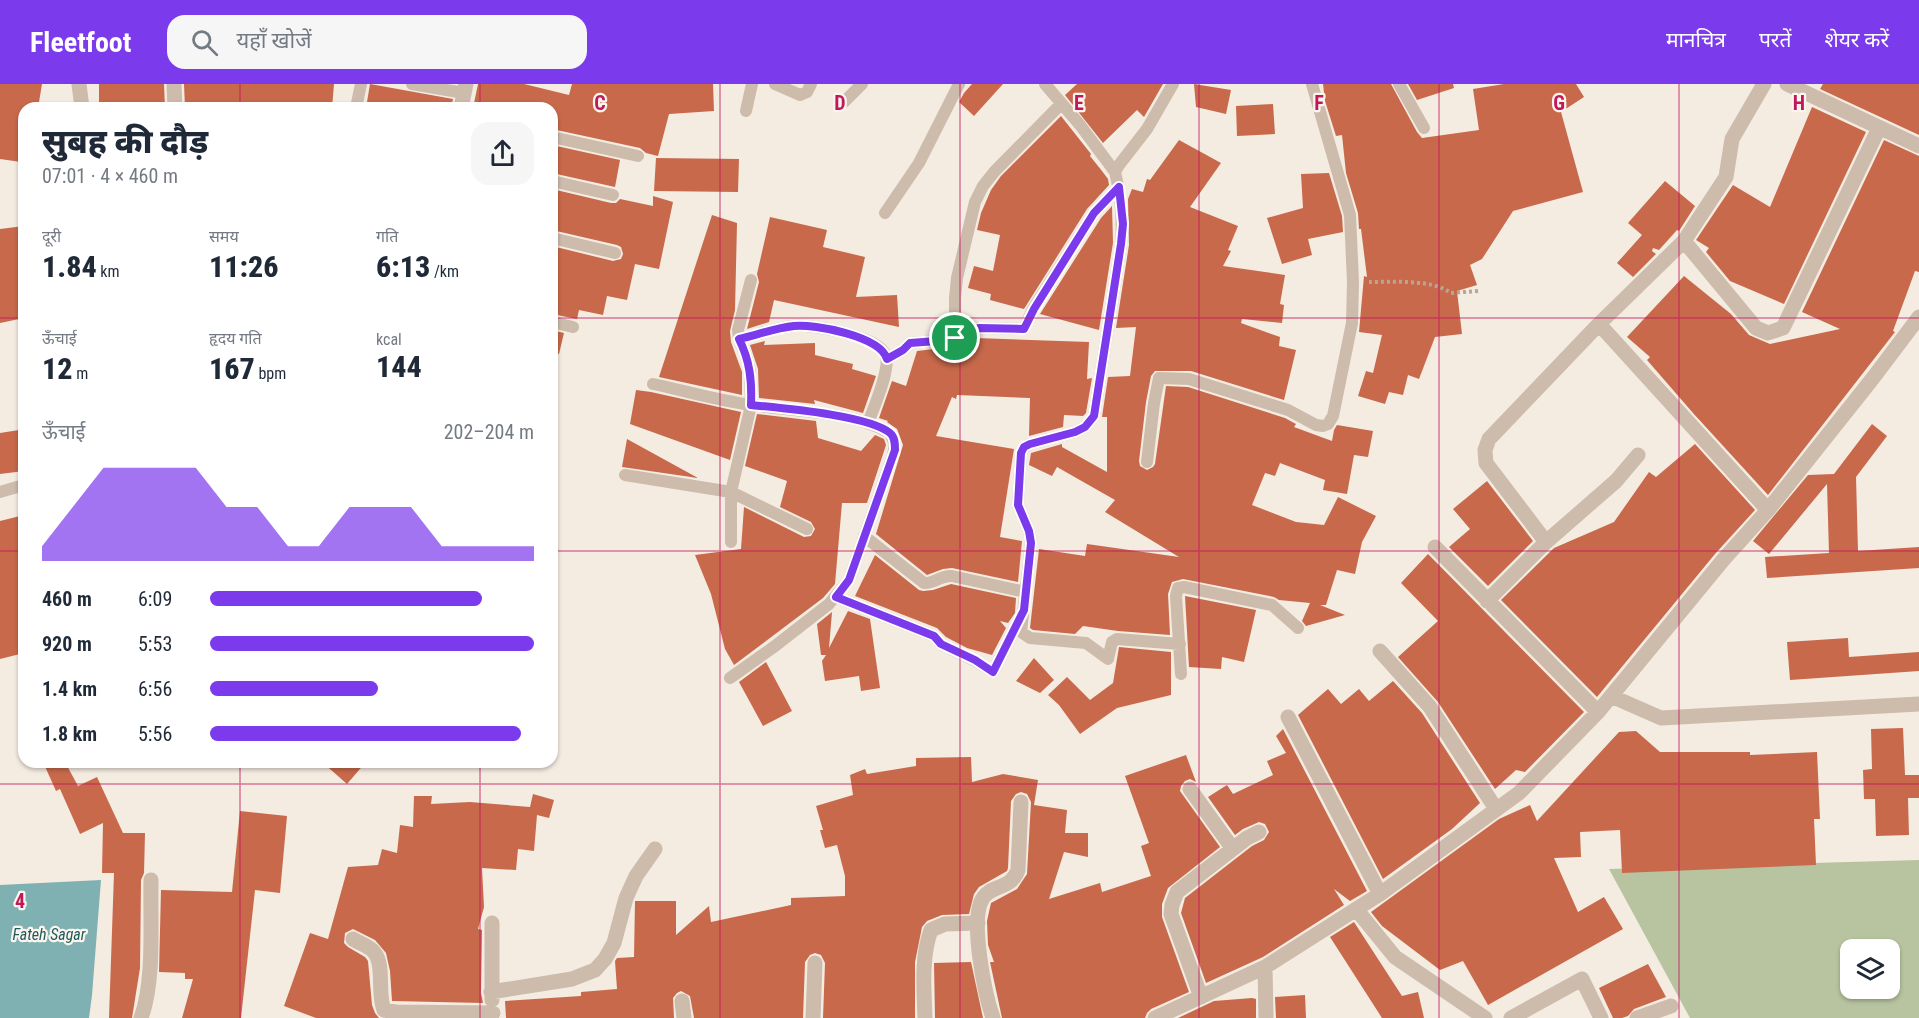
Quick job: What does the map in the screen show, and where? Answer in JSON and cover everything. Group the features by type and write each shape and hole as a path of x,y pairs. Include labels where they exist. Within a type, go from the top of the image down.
{"street":[{"path":"79,84 81,102"},
{"path":"174,84 174,102"},
{"path":"1546,542 1486,463 1485,450 1489,439 1599,324 1684,241 1726,177 1732,139 1764,84"},
{"path":"1786,84 1919,146"},
{"path":"1684,241 1756,328 1768,333 1783,328 1879,128"},
{"path":"1155,1018 1265,967 1380,894 1519,793 1598,712 1723,560 1768,510 1919,316"},
{"path":"1599,324 1768,510"},
{"path":"1487,601 1546,542 1616,481 1638,455"},
{"path":"1435,547 1598,712"},
{"path":"1380,651 1430,707 1496,809"},
{"path":"1611,696 1661,718 1919,704"},
{"path":"1288,717 1380,894"},
{"path":"1190,789 1233,849"},
{"path":"993,1018 983,980 978,923 980,905 983,898 1006,884 1018,870 1022,802"},
{"path":"1201,997 1171,914 1172,905 1177,892 1259,832"},
{"path":"491,992 572,979 595,970 614,944 632,883 655,849"},
{"path":"141,1018 146,1006 149,977 151,880"},
{"path":"1356,909 1395,957 1485,1018"},
{"path":"353,939 373,951 376,956 384,1010 493,1016 492,923"},
{"path":"925,1018 925,952 931,930 945,924 978,923"},
{"path":"813,1018 815,963"},
{"path":"1265,967 1266,1018"},
{"path":"1511,1018 1582,979 1601,1018"},
{"path":"682,1001 684,1018"},
{"path":"1637,1018 1671,1006"}],"lane":[{"path":"357,102 361,84"},
{"path":"412,84 464,95"},
{"path":"746,111 752,84"},
{"path":"775,84 800,95 807,92 811,84"},
{"path":"844,102 862,84"},
{"path":"885,213 919,163 959,84"},
{"path":"1045,84 1080,125 1115,172 1123,224 1094,416 1085,427 1030,444 1024,447 1021,453 1018,505 1029,531 1031,543 1021,632 1030,638 1086,643 1108,659 1112,642 1117,639 1180,644"},
{"path":"1115,172 1147,129 1173,84"},
{"path":"1147,462 1159,378 1189,379 1288,410 1316,425 1328,424 1333,416 1352,323 1350,214 1312,84"},
{"path":"1398,84 1424,128"},
{"path":"955,338 957,278 975,202 983,186 995,171 1061,104"},
{"path":"558,138 638,156"},
{"path":"558,182 613,195"},
{"path":"887,359 910,343 943,341 979,328 1024,329 1094,213 1119,187"},
{"path":"558,239 615,253"},
{"path":"731,542 731,492 751,405 750,371 739,339 739,324 752,280"},
{"path":"558,323 573,327"},
{"path":"739,339 792,326 815,326 872,342 885,353 887,359 885,374 868,423"},
{"path":"653,384 751,405 804,411 868,423 890,433 895,444 893,456 849,580 836,597 775,646 730,678"},
{"path":"625,475 731,492 807,529"},
{"path":"0,492 18,487"},
{"path":"864,536 924,583 952,576 1026,592"},
{"path":"1181,674 1176,596 1178,588 1184,587 1272,605 1298,628"},
{"path":"836,597 934,636 941,644 975,660 993,672 1024,610"}],"path":[{"path":"1353,282 1402,282 1442,286 1451,293 1478,291"}],"green space":[{"path":"1919,860 1919,1018 1690,1018 1609,869"}],"water":[{"name":"Fateh Sagar","path":"101,880 89,1018 0,1018 0,885"}],"building":[{"path":"0,84 42,84 39,102 18,102 18,162 0,159"},
{"path":"99,84 164,84 165,102 99,102"},
{"path":"184,84 334,84 332,102 185,102"},
{"path":"370,84 453,99 452,102 367,102"},
{"path":"478,84 524,84 569,95 572,84 713,84 714,111 669,114 658,156 646,153 640,148 558,130 558,102 474,102"},
{"path":"972,84 1003,84 974,116 959,102"},
{"path":"1077,84 1163,84 1144,117 1137,110 1103,143 1065,95"},
{"path":"1194,84 1231,90 1226,114 1196,107"},
{"path":"1323,84 1391,84 1422,138 1479,130 1473,89 1504,84 1576,84 1584,97 1561,112 1583,192 1513,211 1482,259 1470,265 1477,285 1457,291 1462,334 1435,337 1419,379 1408,375 1403,395 1389,392 1385,404 1358,396 1366,371 1373,373 1382,335 1359,332 1364,276 1367,277 1361,229 1359,229 1358,213 1346,173 1342,135 1336,136 1325,101"},
{"path":"1408,84 1453,84 1454,88 1417,100"},
{"path":"1823,84 1919,84 1919,135 1820,89"},
{"path":"1273,104 1275,134 1237,136 1236,106"},
{"path":"1812,107 1866,132 1784,304 1730,281 1706,252 1709,248 1696,240 1733,185 1770,207"},
{"path":"1061,116 1091,154 1090,156 1108,179 1109,185 1087,209 1024,309 990,300 991,294 968,288 974,266 993,271 1000,235 977,230 981,213 991,190 1001,176"},
{"path":"1179,140 1221,163 1190,207 1238,226 1228,250 1231,251 1223,266 1285,275 1280,304 1284,305 1282,323 1242,319 1241,323 1280,337 1279,346 1296,350 1284,400 1191,371 1155,371 1151,376 1146,402 1140,466 1147,470 1155,464 1166,386 1188,387 1285,418 1296,424 1294,427 1332,441 1337,425 1373,431 1368,457 1354,455 1347,494 1323,490 1325,480 1280,463 1275,476 1265,473 1252,505 1296,522 1324,525 1338,497 1376,516 1362,542 1355,574 1337,570 1326,605 1320,605 1345,615 1306,626 1302,621 1310,603 1279,600 1274,597 1183,579 1172,582 1168,594 1170,635 1083,626 1075,634 1033,630 1030,628 1039,549 1085,556 1087,544 1179,557 1105,512 1115,500 1057,467 1052,476 1029,465 1031,453 1062,444 1062,447 1107,472 1107,417 1102,417 1108,377 1130,376 1136,327 1116,328 1129,245 1128,199 1132,189 1143,192 1147,179 1150,180"},
{"path":"1884,140 1919,156 1919,272 1915,271 1893,331 1895,332 1768,495 1647,360 1650,357 1627,337 1684,276 1731,314 1749,335 1770,344 1840,329 1802,312"},
{"path":"558,146 620,160 615,187 558,174"},
{"path":"656,158 739,159 738,192 654,191"},
{"path":"1329,173 1342,216 1343,232 1308,239 1312,255 1282,264 1267,218 1303,208 1301,174"},
{"path":"1665,181 1695,206 1679,231 1677,230 1659,250 1653,248 1652,251 1656,254 1633,277 1617,263 1642,235 1628,223"},
{"path":"558,190 611,203 616,203 620,199 653,206 653,196 673,202 659,269 635,264 627,300 607,296 603,315 579,310 577,319 558,315 558,247 613,261 621,259 623,254 621,247 558,231"},
{"path":"1112,206 1113,243 1099,330 1040,314 1101,218"},
{"path":"712,215 737,223 735,310 730,331 731,342 742,372 742,395 659,377"},
{"path":"770,217 827,230 823,247 865,257 856,297 897,295 899,327 774,300 769,322 747,329 759,282 757,274"},
{"path":"18,227 18,319 0,323 0,229"},
{"path":"558,332 564,333 558,354"},
{"path":"976,338 1089,342 1087,379 1092,378 1086,413 1083,416 1064,415 1063,427 1029,436 1030,398 957,395 956,399 952,397 936,436 1014,449 1000,537 1022,541 1018,582 952,568 927,575 876,534 903,445 897,429 888,421 879,418 892,381 906,386 917,351 934,349 962,358 963,343"},
{"path":"765,341 764,345 815,343 815,355 853,364 852,369 876,376 863,413 814,400 815,404 759,398 758,369 750,345"},
{"path":"636,390 741,412 730,460 630,424"},
{"path":"757,414 816,421 818,438 861,451 875,435 884,439 886,445 867,503 842,503 835,584 823,598 734,665 725,649 711,594 695,555 741,549 744,507 804,537 811,536 815,529 811,522 780,507 787,481 745,466"},
{"path":"1872,424 1887,436 1856,477 1858,551 1919,547 1919,568 1767,578 1765,557 1829,553 1827,484 1769,554 1753,541 1808,475 1834,474"},
{"path":"18,430 18,472 0,474 0,433"},
{"path":"627,439 698,478 622,467"},
{"path":"1695,444 1755,510 1715,554 1597,697 1501,600 1554,548 1614,522 1649,472 1656,477"},
{"path":"1487,481 1533,541 1488,586 1449,547 1470,529 1453,509"},
{"path":"18,516 18,654 0,659 0,521"},
{"path":"1428,554 1584,712 1525,772 1516,770 1495,789 1438,702 1398,657 1438,621 1401,583"},
{"path":"875,555 919,590 933,590 951,584 1016,598 1015,613 1008,623 1000,621 1006,628 992,655 967,648 946,637 937,628 855,596"},
{"path":"1185,596 1256,610 1244,662 1222,657 1221,669 1189,667"},
{"path":"848,611 870,619 880,688 861,691 859,676 825,681 822,661 826,655 821,655 817,624 832,612 829,648"},
{"path":"1848,638 1849,657 1919,652 1919,671 1790,680 1787,642"},
{"path":"1119,647 1171,652 1171,695 1117,708 1080,734 1059,705 1048,695 1067,677 1090,700 1113,683"},
{"path":"1034,658 1054,680 1040,693 1016,681"},
{"path":"766,662 792,711 763,726 739,682"},
{"path":"1393,681 1422,713 1480,803 1452,829 1383,879 1298,715 1328,689 1341,704 1359,689 1369,701"},
{"path":"1903,728 1905,775 1919,775 1919,798 1908,798 1909,835 1876,836 1875,799 1864,799 1863,770 1872,769 1871,729"},
{"path":"1283,729 1367,891 1350,901 1334,889 1344,905 1263,957 1206,983 1181,913 1185,898 1252,846 1264,840 1269,832 1265,824 1259,822 1235,835 1208,797 1227,785 1233,794 1273,775 1267,761 1286,753 1276,736"},
{"path":"1636,731 1660,752 1750,752 1750,755 1817,752 1820,819 1814,819 1816,865 1622,873 1620,830 1580,832 1581,857 1554,858 1578,912 1604,897 1623,929 1488,1005 1463,961 1440,970 1382,926 1371,912 1499,819 1530,805 1537,821 1619,732"},
{"path":"1186,755 1196,782 1190,779 1185,781 1180,791 1220,847 1168,888 1162,904 1162,917 1189,992 1151,1009 1145,1018 1002,1018 990,962 994,962 988,945 987,921 991,903 1017,889 1027,874 1031,802 1027,794 1021,792 1016,794 1011,801 1007,871 979,887 974,894 969,914 942,915 927,921 922,927 915,962 915,1018 823,1018 825,963 821,955 815,953 810,955 805,962 803,1018 694,1018 690,996 681,991 673,998 674,1018 506,1018 505,1001 581,996 581,992 617,989 615,961 617,958 634,957 635,901 676,901 676,935 709,906 711,922 791,905 791,898 845,896 845,876 837,845 825,848 820,830 823,830 816,806 853,795 850,775 865,769 867,774 916,766 916,758 971,757 972,782 1003,774 1038,780 1034,805 1067,810 1065,833 1088,833 1088,857 1064,852 1049,899 1100,883 1102,892 1151,876 1141,846 1149,843 1125,776"},
{"path":"46,768 68,768 78,786 97,777 123,833 145,833 144,873 141,880 140,968 132,1018 109,1018 114,873 102,873 103,823 80,834 60,789 56,791"},
{"path":"329,768 361,768 347,784"},
{"path":"533,794 554,800 549,818 537,815 534,851 518,849 516,870 482,868 484,907 478,929 482,930 481,993 483,1003 392,1001 386,953 375,940 353,929 345,933 344,943 368,961 372,1005 379,1018 316,1018 284,1006 310,933 328,939 348,867 378,865 382,849 397,853 400,825 413,827 414,796 432,796 431,804 470,802 530,807"},
{"path":"240,811 287,816 280,893 255,890 241,1018 182,1018 193,979 185,979 185,973 159,972 161,890 232,892"},
{"path":"1354,922 1402,996 1418,992 1424,1018 1382,1018 1330,937"},
{"path":"971,962 983,1018 935,1018 934,963"},
{"path":"1648,964 1666,997 1634,1009 1628,1016 1613,1018 1599,988"},
{"path":"1305,995 1306,1018 1276,1018 1275,997"},
{"path":"1256,999 1256,1018 1178,1018 1214,1001"}],"route":[{"path":"1119,187 1123,224 1121,244 1094,416 1085,427 1075,432 1030,444 1024,447 1021,453 1018,505 1031,536 1024,610 993,672 975,660 941,644 934,636 836,597 849,580 895,450 894,438 880,427 868,423 804,411 751,405 750,371 739,339 792,326 815,326 872,342 885,353 887,359 910,343 955,338 979,328 1024,329 1094,213 1119,187"}]}
